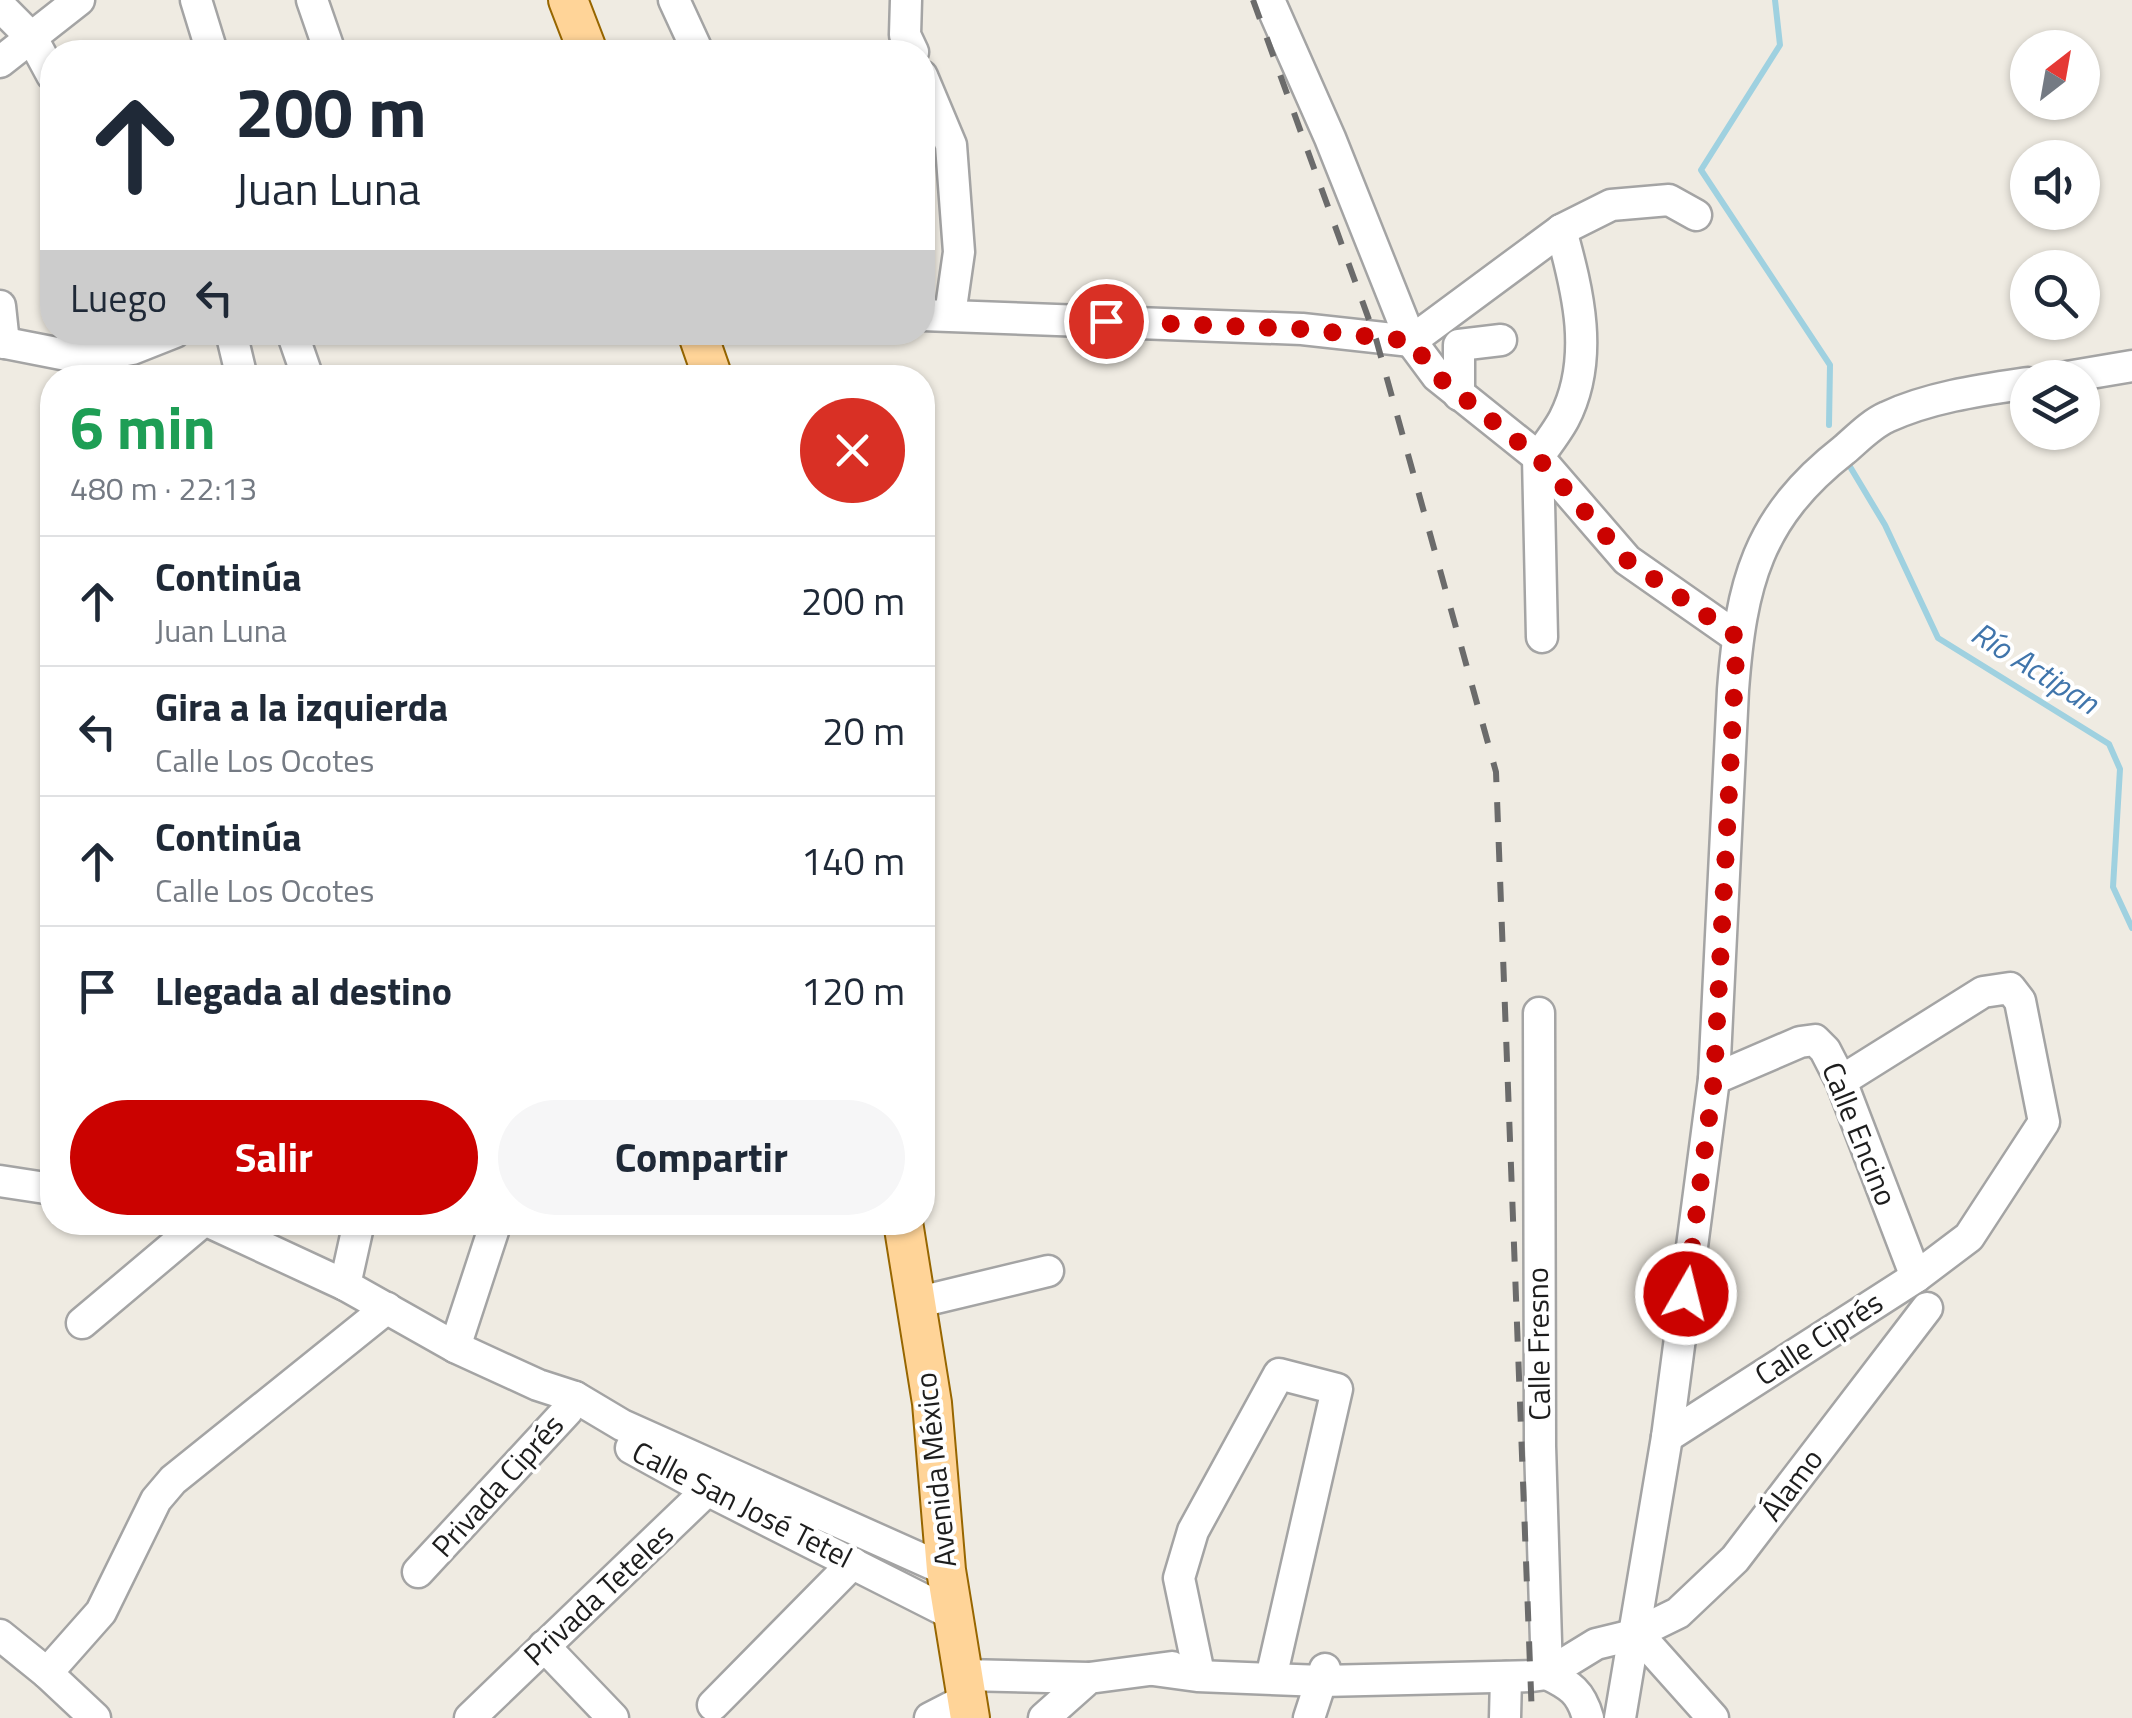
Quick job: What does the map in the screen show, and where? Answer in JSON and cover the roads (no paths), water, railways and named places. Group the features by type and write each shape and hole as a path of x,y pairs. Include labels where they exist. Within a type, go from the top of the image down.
{"main road":[{"path":"568,0 583,40"},
{"name":"Avenida México","path":"905,1235 932,1403 946,1570 967,1697"}],"street":[{"path":"196,0 208,40"},
{"path":"312,0 326,40"},
{"path":"674,0 692,40"},
{"path":"906,0 907,40"},
{"path":"1269,0 1330,138 1411,341 1448,386 1538,458 1627,560 1737,637"},
{"path":"0,62 76,1"},
{"path":"0,6 32,38 40,53"},
{"path":"935,107 951,145 959,252 936,315 1302,329 1411,341 1561,230 1611,205 1669,200 1696,215"},
{"path":"1542,637 1538,458 1565,417 1582,365 1581,320 1561,230"},
{"path":"0,306 2,342 82,358 146,347"},
{"path":"1448,386 1459,345 1501,340"},
{"path":"2100,371 2132,366"},
{"path":"1620,1718 1666,1437 1714,1079 1733,690 1746,587 1763,544 1785,507 1811,476 1884,418 1965,392 2010,386"},
{"name":"Calle Ciprés","path":"1666,1437 1916,1278 1969,1237 2044,1122 2020,1001 2010,988 1982,992 1841,1080"},
{"name":"Calle Fresno","path":"1538,1013 1538,1269 1547,1674"},
{"name":"Calle Encino","path":"1714,1079 1800,1042 1815,1040 1841,1080 1916,1278"},
{"path":"0,1180 40,1187"},
{"path":"82,1323 189,1235"},
{"name":"Calle San José Tetel","path":"268,1235 345,1286 718,1481 853,1562 952,1614"},
{"path":"345,1286 356,1235"},
{"path":"456,1347 492,1235"},
{"path":"915,1303 1048,1270"},
{"path":"47,1673 102,1612 156,1500 173,1480 388,1308"},
{"name":"Álamo","path":"1547,1674 1596,1644 1635,1634 1678,1613 1736,1559 1927,1308"},
{"path":"1197,1664 1179,1578 1193,1531 1279,1374 1337,1389 1273,1672"},
{"name":"Privada Ciprés","path":"418,1572 571,1404"},
{"name":"Calle San José Tetel","path":"718,1481 946,1570"},
{"name":"Privada Teteles","path":"470,1718 718,1481"},
{"path":"713,1704 853,1562"},
{"path":"1545,1623 1596,1644"},
{"path":"1635,1634 1713,1718"},
{"path":"0,1635 95,1718"},
{"path":"544,1646 613,1718"},
{"path":"930,1718 967,1697 1197,1664 1334,1676 1547,1674 1571,1686 1580,1696 1588,1718"},
{"path":"1154,1670 1197,1676 1273,1672"},
{"path":"1309,1718 1334,1676"},
{"path":"1505,1718 1506,1676"},
{"path":"1044,1718 1089,1678"}],"waterway":[{"name":"Río Actipan","path":"1775,0 1780,45 1701,170 1830,365 1829,425"},
{"name":"Río Actipan","path":"1849,465 1885,525 1938,638 2109,744 2120,769 2113,887 2132,928"}],"railway":[{"path":"1253,0 1376,339 1496,772 1532,1718"}]}
